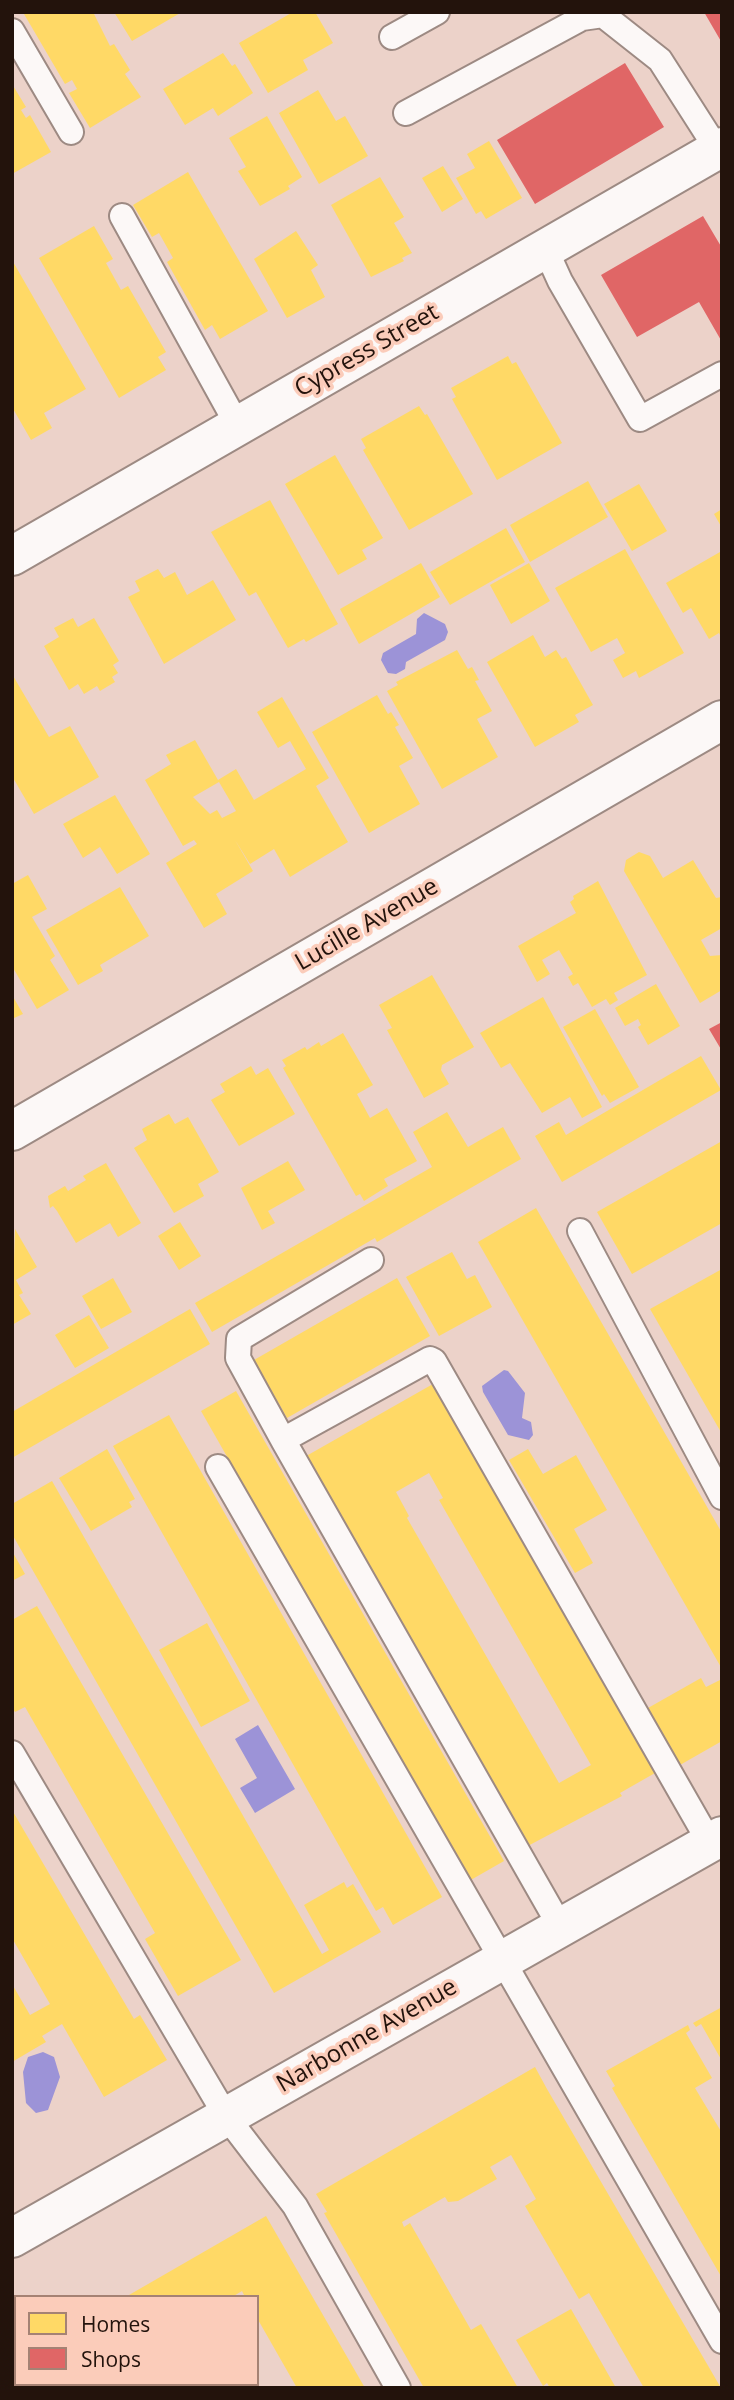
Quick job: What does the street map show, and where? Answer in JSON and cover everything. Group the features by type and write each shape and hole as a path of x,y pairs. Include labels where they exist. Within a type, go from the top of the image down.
{"street":[{"name":"Cypress Street","path":"12,556 545,248 720,151"},
{"name":"Lucille Avenue","path":"12,1131 722,720"},
{"name":"Narbonne Avenue","path":"12,2238 716,1839"}],"lane":[{"path":"392,37 437,12"},
{"path":"406,113 582,18 603,15 660,60 720,151"},
{"path":"12,31 71,132"},
{"path":"122,216 238,426"},
{"path":"545,248 640,419 722,374"},
{"path":"580,1231 722,1497"},
{"path":"371,1260 239,1339 238,1358 560,1926"},
{"path":"283,1440 429,1359 435,1361 716,1839"},
{"path":"218,1467 722,2341"},
{"path":"12,1753 226,2116 295,2206 398,2388"}],"shaded area":[{"path":"424,613 445,624 448,632 445,640 406,662 405,669 396,674 388,673 381,660 383,653 416,634 417,619"},
{"path":"504,1370 508,1371 525,1393 522,1418 531,1422 533,1435 529,1440 508,1435 483,1392 482,1386"},
{"path":"258,1725 295,1789 255,1813 240,1788 257,1778 235,1739"},
{"path":"43,2052 54,2057 60,2077 48,2110 36,2113 26,2103 23,2072 28,2057"}],"building: Homes":[{"path":"114,12 182,12 132,41"},
{"path":"293,12 315,12 333,43 303,60 308,70 268,93 239,43"},
{"path":"24,14 94,14 110,46 114,44 130,70 125,74 141,97 90,128 69,93 77,89 72,80 65,84"},
{"path":"223,53 232,66 235,64 253,93 218,116 213,108 185,125 163,89"},
{"path":"12,84 26,107 21,110 26,118 30,115 51,152 12,174"},
{"path":"318,90 336,121 345,116 368,156 319,184 279,113"},
{"path":"267,116 302,177 288,186 290,189 260,206 238,171 246,167 229,138"},
{"path":"489,141 522,198 486,219 481,211 476,214 456,178 475,168 467,154"},
{"path":"443,166 463,199 442,212 422,178"},
{"path":"188,172 268,311 220,339 212,325 205,330 167,262 173,258 159,233 152,237 133,205"},
{"path":"380,177 404,217 394,223 412,253 402,258 404,261 371,277 331,205"},
{"path":"94,226 113,259 106,263 121,290 128,286 166,352 158,357 166,370 119,398 39,258"},
{"path":"296,231 318,265 311,270 325,297 287,318 254,259"},
{"path":"12,260 86,389 44,413 52,428 31,440 12,407"},
{"path":"508,356 512,364 516,362 562,443 497,480 452,399 456,397 451,388"},
{"path":"419,406 425,415 427,414 473,494 409,530 363,450 366,448 361,439"},
{"path":"335,455 383,538 362,550 367,559 338,575 285,484"},
{"path":"588,481 608,517 530,562 510,525"},
{"path":"639,484 667,531 632,551 604,504"},
{"path":"270,500 338,624 306,642 304,639 288,648 256,592 249,596 211,532"},
{"path":"722,509 722,528 714,514"},
{"path":"506,528 525,562 450,605 430,572"},
{"path":"625,549 684,653 639,678 636,671 623,678 613,660 625,653 617,638 591,652 555,588"},
{"path":"720,552 722,639 719,633 709,639 691,608 683,613 666,583"},
{"path":"421,563 440,597 359,644 340,609"},
{"path":"529,563 550,601 511,624 490,585"},
{"path":"158,569 164,578 175,572 187,595 213,580 236,620 164,664 128,597 140,591 135,581"},
{"path":"73,618 78,627 94,618 119,661 113,665 118,673 112,677 115,682 100,691 97,686 84,694 78,684 69,690 44,646 59,637 54,628"},
{"path":"533,635 545,657 556,650 562,659 566,657 593,705 575,715 579,722 535,747 487,662"},
{"path":"457,650 468,669 472,667 479,680 475,681 492,711 477,719 498,757 442,789 387,691 398,685 396,682"},
{"path":"12,674 49,737 70,726 99,777 34,814 12,776"},
{"path":"377,695 388,714 391,712 399,725 395,727 413,758 399,766 420,804 369,833 312,732"},
{"path":"282,697 329,778 316,786 348,842 290,877 274,849 250,864 235,840 253,871 216,894 227,914 204,928 166,863 197,844 194,840 183,846 145,780 171,764 166,755 195,740 218,780 236,769 254,800 306,769 290,741 278,748 257,712","holes":["219,782 236,811 222,818 217,810 210,814 193,797"]},
{"path":"115,795 150,854 117,874 100,847 83,858 63,824"},
{"path":"639,852 650,856 663,878 693,860 716,898 722,897 722,928 701,940 710,956 722,955 722,990 700,1003 624,871 626,860"},
{"path":"28,875 47,909 32,917 55,956 50,960 69,990 37,1009 12,966 12,884"},
{"path":"598,881 647,975 614,993 618,1000 610,1005 606,999 592,1007 578,983 573,986 568,977 573,974 559,950 542,960 550,974 537,982 518,946 576,913 570,902 574,899 573,896"},
{"path":"120,887 149,936 100,965 103,971 78,985 46,930"},
{"path":"432,975 474,1047 442,1065 441,1070 449,1084 424,1098 387,1030 392,1028 379,1005"},
{"path":"656,984 680,1026 648,1045 638,1027 641,1025 638,1019 625,1026 615,1008"},
{"path":"12,995 23,1014 12,1019"},
{"path":"543,997 602,1107 582,1118 570,1097 542,1113 510,1063 501,1068 480,1033"},
{"path":"595,1009 639,1087 610,1103 604,1094 602,1096 563,1027"},
{"path":"343,1033 373,1085 357,1094 370,1118 387,1108 417,1161 384,1179 388,1186 364,1201 360,1194 356,1196 283,1068 286,1066 282,1060 305,1047 307,1050 319,1042 321,1046"},
{"path":"701,1056 721,1090 562,1182 535,1136 559,1122 566,1135"},
{"path":"251,1066 256,1075 268,1068 295,1114 239,1146 211,1100 225,1092 220,1084"},
{"path":"447,1112 468,1147 503,1127 521,1159 377,1242 375,1238 212,1332 195,1303 432,1167 413,1132"},
{"path":"169,1114 175,1124 188,1117 219,1172 198,1184 204,1196 174,1213 134,1148 147,1140 142,1129"},
{"path":"722,1141 722,1223 632,1274 597,1212"},
{"path":"288,1161 305,1190 268,1211 275,1223 262,1230 241,1188"},
{"path":"106,1163 141,1223 118,1237 110,1223 76,1243 57,1211 53,1206 50,1208 48,1196 65,1186 68,1191 86,1180 83,1176"},
{"path":"536,1208 722,1533 722,1669 478,1242"},
{"path":"180,1222 201,1256 179,1270 158,1236"},
{"path":"15,1229 37,1267 16,1280 23,1293 19,1295 31,1314 12,1325"},
{"path":"452,1252 467,1279 475,1275 492,1307 439,1336 406,1277"},
{"path":"722,1269 722,1434 650,1309"},
{"path":"113,1278 132,1312 101,1329 82,1296"},
{"path":"397,1278 430,1336 287,1418 254,1360"},
{"path":"190,1309 210,1344 12,1458 12,1412"},
{"path":"89,1315 109,1348 75,1368 55,1335"},
{"path":"440,1380 662,1769 620,1793 622,1796 524,1848 301,1459","holes":["429,1473 443,1498 439,1500 591,1765 559,1783 407,1518 409,1516 396,1492"]},
{"path":"236,1391 504,1861 469,1881 201,1411"},
{"path":"169,1415 442,1897 393,1925 383,1907 376,1911 113,1446"},
{"path":"107,1449 135,1499 129,1502 132,1507 91,1531 59,1478"},
{"path":"528,1449 543,1474 576,1455 607,1510 574,1529 593,1563 575,1573 509,1460"},
{"path":"52,1481 322,1954 329,1950 304,1905 344,1882 347,1888 353,1884 381,1932 274,1993 12,1534 12,1504"},
{"path":"12,1551 25,1574 12,1581"},
{"path":"37,1606 241,1960 178,1996 145,1939 155,1933 25,1707 15,1712 12,1707 12,1620"},
{"path":"207,1623 250,1701 201,1727 159,1650"},
{"path":"701,1678 706,1687 722,1679 722,1741 680,1765 648,1708"},
{"path":"12,1810 134,2019 140,2015 167,2060 104,2097 62,2024 42,2036 46,2042 12,2062 12,1984 30,2015 50,2004 12,1938"},
{"path":"722,2007 722,2061 701,2024 696,2027 693,2023"},
{"path":"688,2025 690,2030 686,2033 712,2078 695,2088 722,2133 722,2278 612,2088 615,2086 606,2071"},
{"path":"535,2067 721,2388 644,2388 589,2293 579,2299 525,2206 536,2199 511,2155 490,2167 497,2179 458,2201 448,2202 445,2197 402,2222 404,2227 410,2223 471,2330 481,2324 518,2388 424,2388 324,2213 327,2212 316,2194"},
{"path":"266,2216 365,2388 297,2388 259,2322 259,2295 244,2295 242,2291 235,2295 129,2295"},
{"path":"571,2309 616,2388 550,2388 547,2383 543,2386 516,2340"},
{"path":"14,2371 14,2386 23,2388 12,2388"},
{"path":"181,2386 250,2388 182,2388"}],"building: Shops":[{"path":"704,12 722,12 722,43"},
{"path":"625,63 664,127 535,204 497,140"},
{"path":"703,216 722,248 722,342 699,302 637,337 601,275"},
{"path":"722,1022 722,1051 709,1029"}]}
